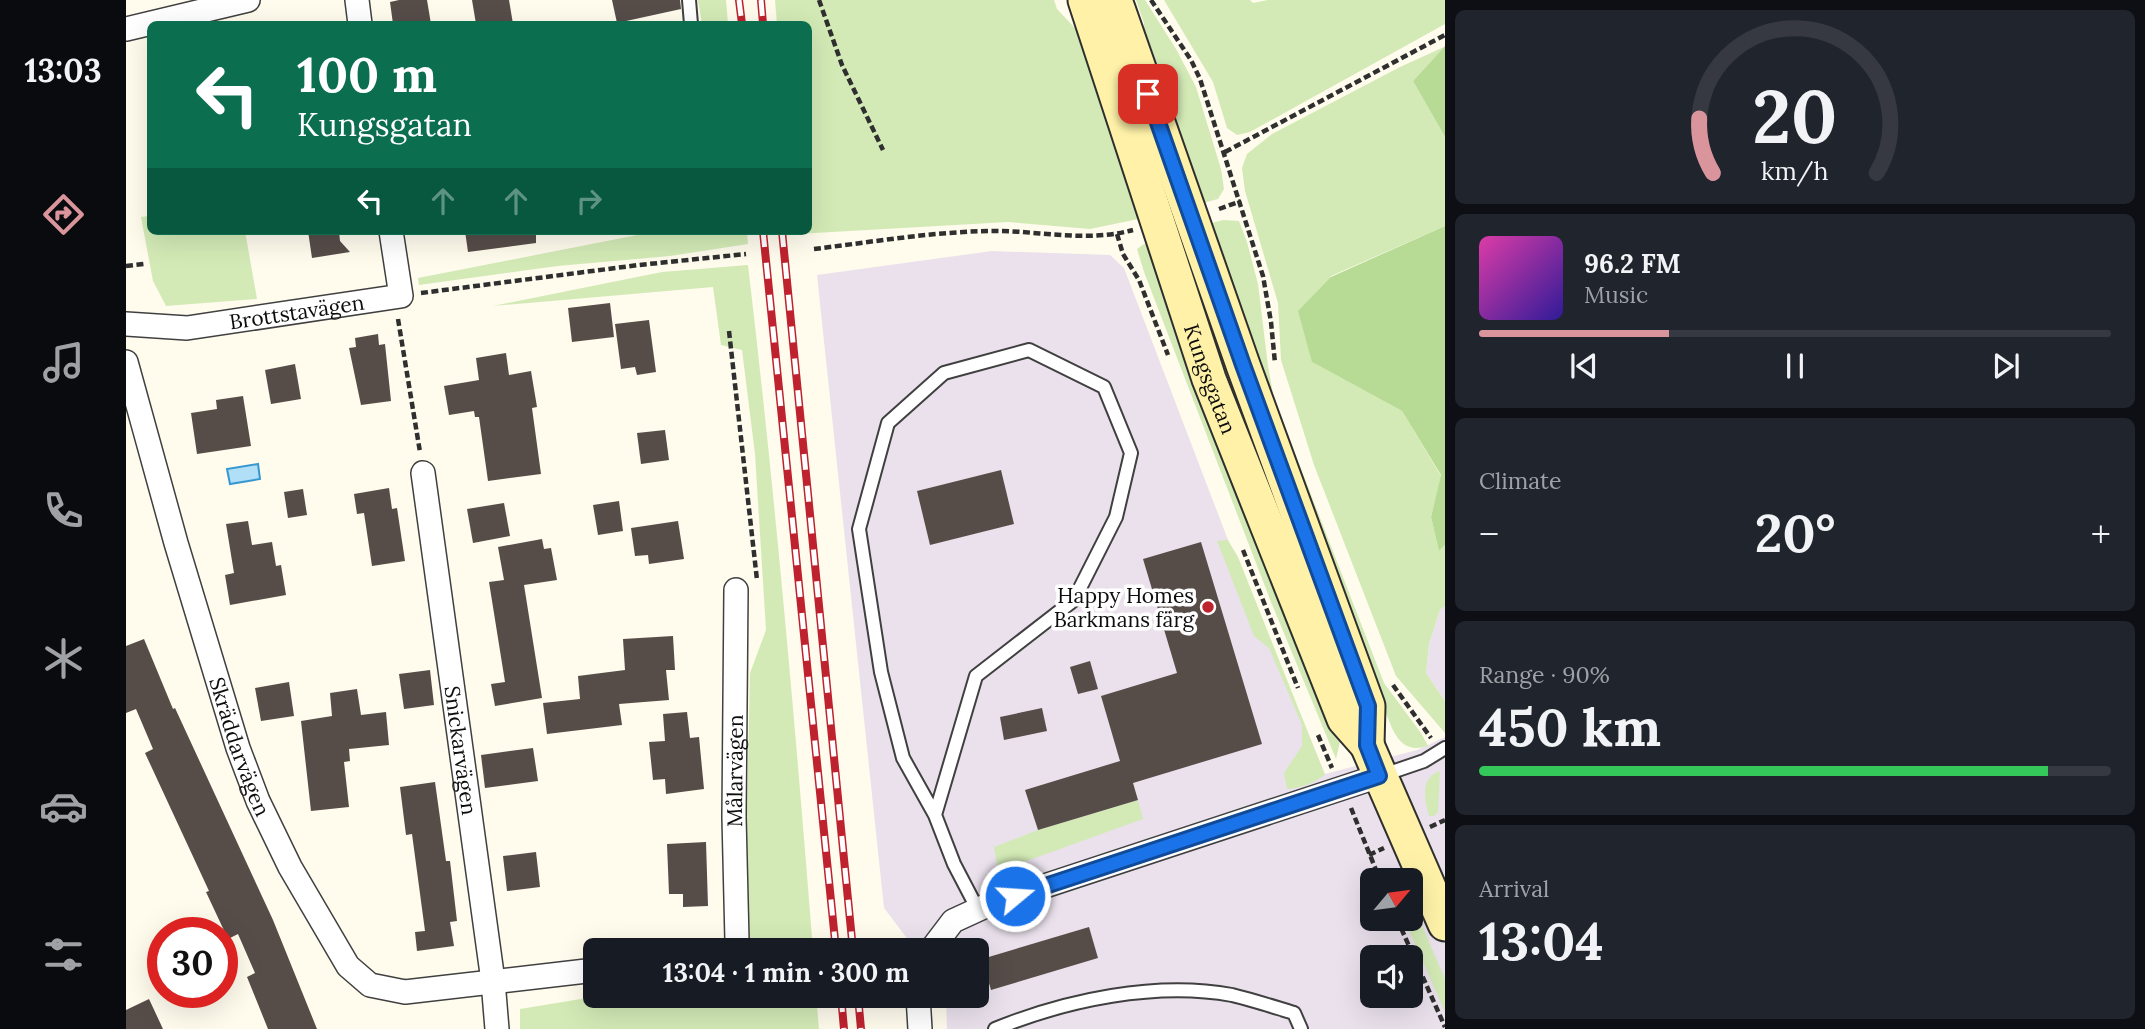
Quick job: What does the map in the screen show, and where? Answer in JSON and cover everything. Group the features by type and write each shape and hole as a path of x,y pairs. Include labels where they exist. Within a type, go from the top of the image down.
{"main road":[{"name":"Kungsgatan","path":"1084,0 1209,379 1344,719 1367,745 1445,924"},
{"name":"Kungsgatan","path":"1115,0 1368,706 1367,745"}],"street":[{"path":"160,21 248,0"},
{"path":"356,0 360,21"},
{"path":"126,29 147,24"},
{"path":"392,235 401,296"},
{"name":"Brottstavägen","path":"126,324 187,328 401,296"},
{"name":"Skräddarvägen","path":"126,362 237,748 269,823 320,922 348,966 370,985 405,992 493,981"},
{"name":"Snickarvägen","path":"423,474 493,981 497,1029"},
{"name":"Målarvägen","path":"737,938 734,817 746,589"},
{"path":"940,938 953,921 978,910 1379,776"},
{"path":"493,981 583,971"},
{"path":"919,1008 920,1029"}],"lane":[{"path":"689,0 691,21"},
{"path":"935,815 976,676 1074,600 1116,517 1131,453 1104,387 1028,350 944,373 888,423 859,529 881,671 903,758 935,815 954,864 978,910"},
{"path":"1379,776 1424,761 1442,750"},
{"path":"995,1029 1083,1002 1158,989 1231,995 1294,1013 1301,1029"}],"path":[{"path":"819,0 842,65 883,150"},
{"path":"1151,0 1191,60 1225,152 1263,276 1276,373"},
{"path":"1225,152 1445,35"},
{"path":"1189,212 1203,208 1218,209 1241,201"},
{"path":"814,250 934,234 983,231 1095,237 1131,231 1156,223"},
{"path":"423,474 397,307 401,296 746,254"},
{"path":"126,266 144,264"},
{"path":"729,331 755,552 746,589"},
{"path":"1389,679 1442,750"},
{"path":"1402,931 1445,1027"}],"shaded area":[{"path":"992,251 1110,255 1124,268 1228,540 1325,774 1417,750 1445,737 1445,1029 947,1029 946,1008 989,1008 989,938 907,938 884,908 817,275"},
{"path":"1445,606 1445,701 1426,673 1429,644 1440,610"}],"green space":[{"path":"698,0 726,0 728,21 702,21"},
{"path":"775,0 1054,0 1057,9 1087,41 1143,218 1090,229 1008,222 812,233 812,21 777,21"},
{"path":"1136,0 1145,0 1196,87 1221,169 1224,189 1218,199 1203,203 1143,45 1144,23"},
{"path":"1164,0 1250,0 1253,3 1268,0 1445,0 1445,24 1250,132 1237,135 1227,128 1213,82"},
{"path":"1445,46 1445,137 1413,81"},
{"path":"1444,47 1413,81 1445,137 1445,226 1331,276 1312,362 1402,411 1441,476 1431,517 1439,551 1445,545 1445,606 1440,610 1429,644 1426,673 1445,701 1445,733 1396,676 1314,465 1281,360 1278,303 1245,191 1242,168 1247,154 1272,134"},
{"path":"147,216 147,235 246,235 257,299 166,306 153,281 141,217"},
{"path":"1223,220 1239,221 1247,242 1258,284 1274,399 1384,683 1428,746 1409,747 1402,742 1392,728 1381,701 1204,225"},
{"path":"1445,226 1445,545 1439,551 1431,517 1441,475 1402,411 1312,362 1298,311 1331,277"},
{"path":"638,235 747,235 748,244 670,256 558,266 419,285 418,278"},
{"path":"1144,244 1151,245 1333,719 1340,742 1336,759 1271,602 1144,272 1137,249"},
{"path":"748,265 784,607 812,938 744,938 750,673 766,630 755,454 742,350 721,345 713,287 493,306 662,272"},
{"path":"1228,540 1238,557 1325,775 1312,783 1287,789 1284,773 1302,746 1302,725 1269,648 1254,636 1217,541"},
{"path":"1440,771 1438,812 1429,816 1425,797 1426,784 1433,774"},
{"path":"1138,800 1143,819 1021,863 997,865 994,847 1038,830"},
{"path":"1423,928 1445,979 1445,1012 1423,962 1423,945 1415,945 1409,931 1423,931"},
{"path":"583,999 583,1008 817,1008 819,1029 520,1029 520,1009"}],"water":[{"path":"258,464 260,479 230,484 227,469"}],"building":[{"path":"427,0 430,21 393,21 390,2"},
{"path":"472,0 509,0 512,21 476,21"},
{"path":"612,0 680,0 681,9 617,21"},
{"path":"309,235 339,235 340,241 350,252 312,258"},
{"path":"466,235 536,235 536,243 468,252"},
{"path":"610,303 614,337 572,342 568,308"},
{"path":"649,320 656,372 637,375 635,367 621,369 615,324"},
{"path":"378,334 379,345 385,344 391,401 361,405 349,348 356,347 355,338"},
{"path":"506,353 509,375 531,371 537,407 532,408 541,474 488,481 479,417 475,417 474,411 449,415 444,386 479,380 476,358"},
{"path":"295,364 301,399 271,404 265,370"},
{"path":"243,396 251,446 197,454 191,413 217,409 216,400"},
{"path":"665,430 669,460 641,464 637,433"},
{"path":"1001,470 1014,524 930,545 917,491"},
{"path":"389,488 392,509 397,508 405,561 372,566 364,513 357,514 354,494"},
{"path":"303,489 307,515 288,518 284,492"},
{"path":"619,501 623,531 598,535 593,505"},
{"path":"504,503 510,536 473,543 467,509"},
{"path":"248,521 252,545 272,542 276,566 281,565 286,595 230,605 225,575 234,573 226,524"},
{"path":"678,521 684,559 649,564 648,555 635,556 631,528"},
{"path":"542,539 544,549 551,548 557,580 524,585 542,698 495,706 491,684 505,682 489,582 504,580 498,547"},
{"path":"1201,542 1262,744 1133,783 1138,800 1038,830 1025,790 1120,761 1101,696 1177,673 1143,559"},
{"path":"673,636 675,670 666,670 669,700 619,704 622,725 547,734 543,703 580,699 578,676 625,670 623,639"},
{"path":"144,639 173,709 175,708 273,920 317,1029 268,1029 247,977 255,973 238,934 238,917 218,917 206,892 209,891 145,753 153,749 136,709 126,713 126,646"},
{"path":"1090,661 1098,689 1078,694 1070,667"},
{"path":"430,670 434,705 404,709 399,674"},
{"path":"289,682 294,716 261,721 255,688"},
{"path":"357,689 361,715 386,712 389,745 349,749 350,761 344,762 349,807 311,811 301,721 332,716 330,693"},
{"path":"1042,708 1047,731 1004,740 1000,717"},
{"path":"687,712 690,738 699,737 704,789 666,794 665,779 653,780 649,742 665,741 663,714"},
{"path":"533,748 538,781 485,788 481,755"},
{"path":"435,782 446,861 450,861 457,921 450,922 454,946 417,951 415,932 425,931 412,834 406,835 400,787"},
{"path":"706,842 708,906 683,907 683,894 669,894 667,844"},
{"path":"536,852 540,887 507,891 503,856"},
{"path":"1089,927 1098,958 991,990 989,957"},
{"path":"147,1000 147,1008 153,1008 163,1029 126,1029 126,1010"}],"railway":[{"path":"739,0 742,21"},
{"path":"761,0 763,21"},
{"path":"763,235 835,938"},
{"path":"782,235 852,938"},
{"path":"842,1008 844,1029"},
{"path":"859,1008 861,1029"}],"place":[{"name":"Happy Homes Barkmans färg","path":"1208,607"}],"route":[{"path":"1015,896 1379,776 1367,745 1368,706 1243,365 1148,94"}]}
